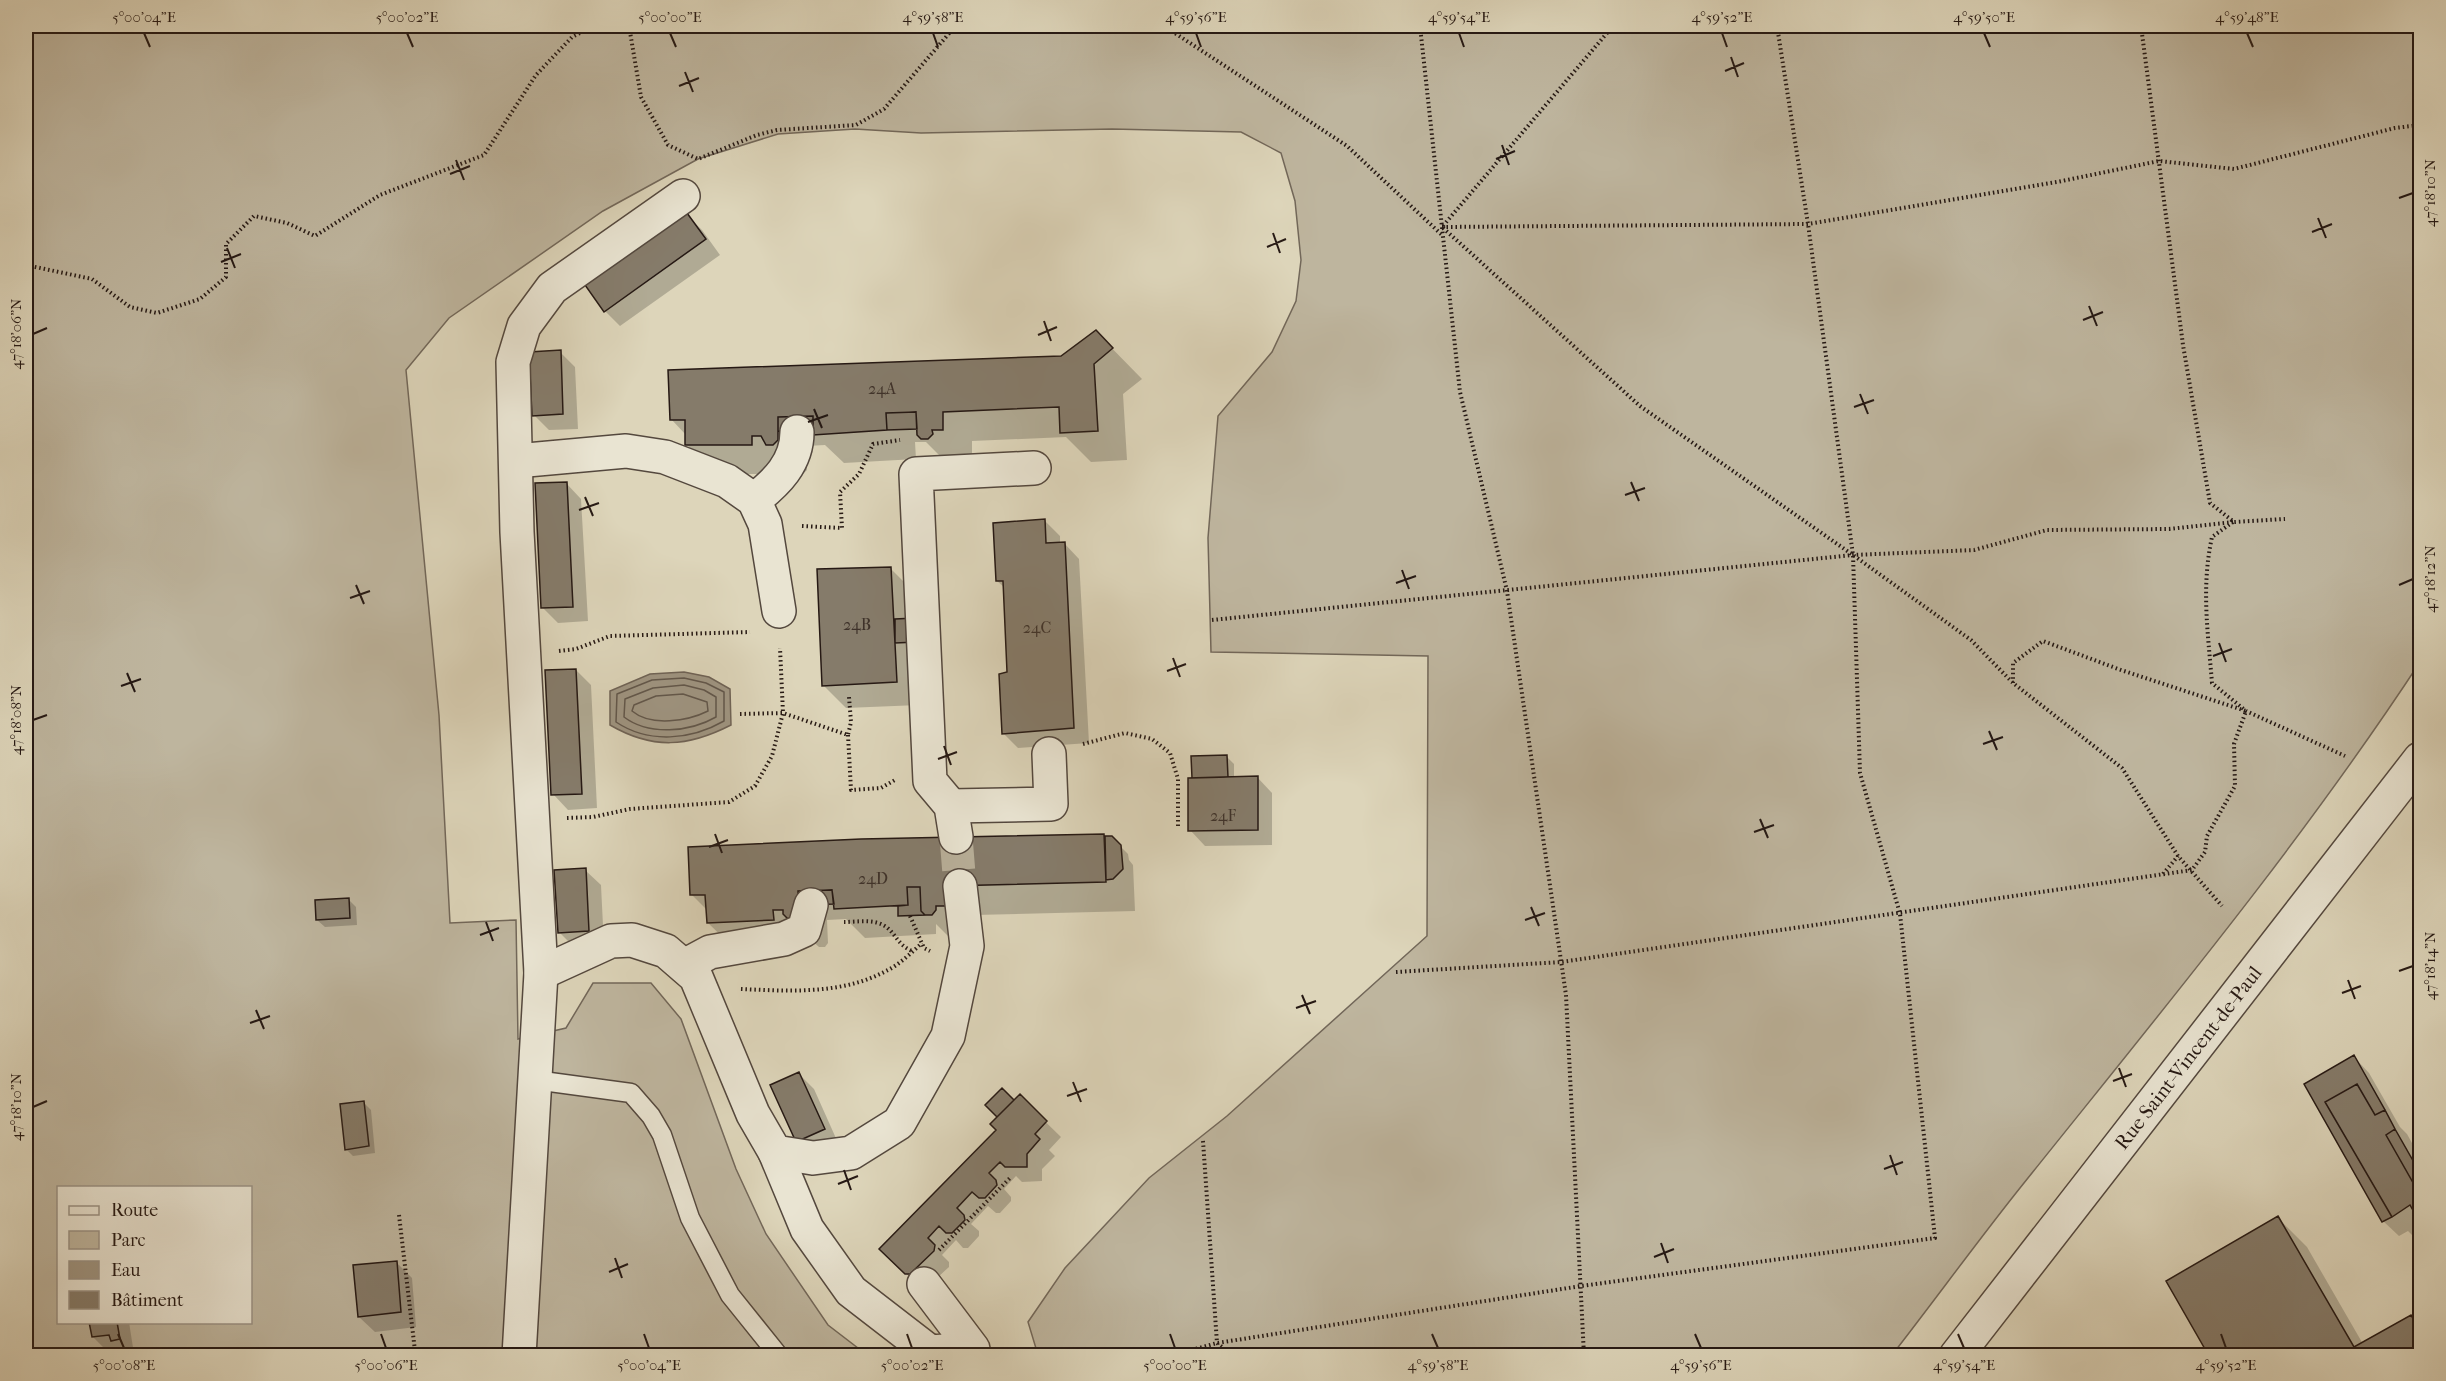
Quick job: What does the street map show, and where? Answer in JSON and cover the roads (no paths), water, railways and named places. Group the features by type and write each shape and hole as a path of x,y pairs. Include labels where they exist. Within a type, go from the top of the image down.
{"street":[{"path":"519,1356 542,973 524,654 513,362 524,326 552,288 682,196"},
{"path":"754,500 779,480 797,439 797,432"},
{"path":"516,461 626,451 665,457 727,481 754,500 765,524 779,621"},
{"path":"1034,468 916,474 930,781 953,821 1051,804 1049,754"},
{"name":"Rue Saint-Vincent-de-Paul","path":"1956,1356 2421,759"},
{"path":"775,1152 813,1158 851,1153 899,1123 948,1036 967,946 960,886"},
{"path":"690,971 710,952 784,939 804,930 811,905"},
{"path":"542,973 610,941 632,939 666,951 690,971 753,1114 775,1152 807,1229 851,1291 930,1352 974,1349 924,1284"}],"lane":[{"path":"535,1080 632,1093 651,1116 662,1135 690,1218 730,1295 779,1356"}],"water":[{"path":"684,672 709,677 730,689 731,725 700,738 670,743 641,739 610,725 610,691 650,674"}],"tunnel":[{"path":"956,837 960,886"}]}
